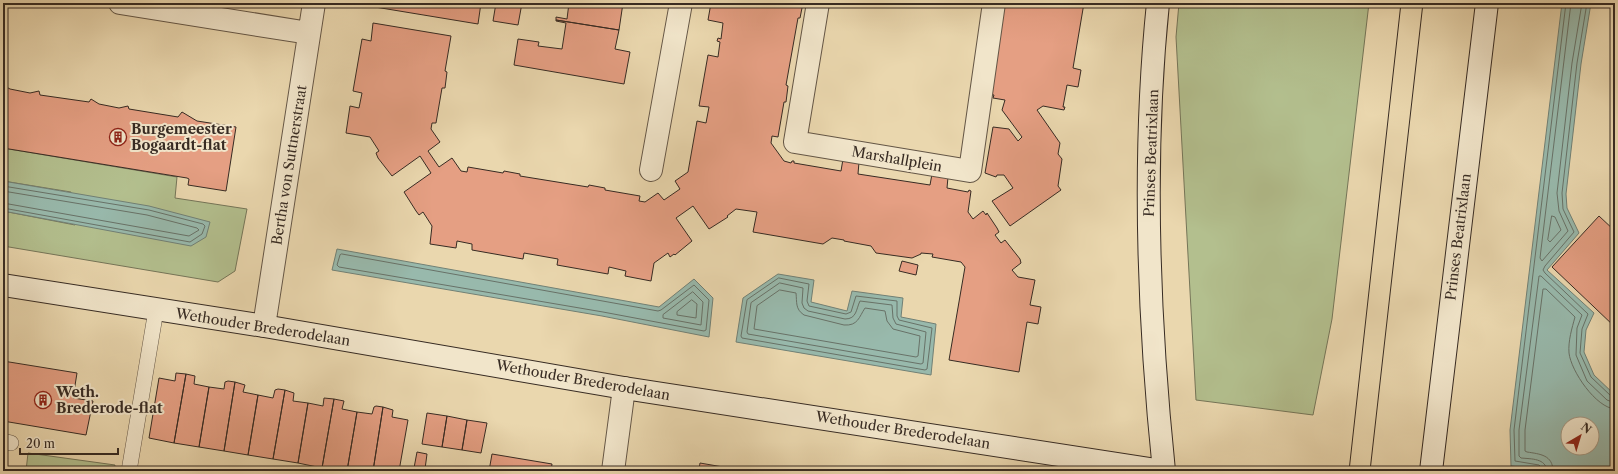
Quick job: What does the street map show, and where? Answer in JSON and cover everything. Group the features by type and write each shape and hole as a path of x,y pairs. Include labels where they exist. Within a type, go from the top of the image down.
{"street":[{"path":"120,3 309,33"},
{"name":"Bertha von Suttnerstraat","path":"264,326 314,3"},
{"path":"651,170 681,3"},
{"name":"Marshallplein","path":"818,3 795,142 970,171 994,3"},
{"name":"Prinses Beatrixlaan","path":"1158,3 1148,141 1148,211 1158,418 1164,471"},
{"name":"Prinses Beatrixlaan","path":"1431,471 1487,3"},
{"name":"Wethouder Brederodelaan","path":"3,285 264,326 624,388 1164,471"},
{"path":"613,471 624,388"}],"lane":[{"path":"129,471 156,310"}],"green space":[{"path":"1179,3 1369,3 1332,319 1313,415 1196,400 1176,37"},
{"path":"3,148 177,177 175,198 247,209 235,271 218,282 3,246 3,211 75,225 71,192 3,181"},
{"path":"28,453 115,465 114,471 26,471"}],"water":[{"path":"1562,3 1591,3 1581,64 1566,194 1567,208 1579,233 1547,270 1594,313 1586,330 1584,352 1594,375 1615,395 1615,471 1553,471 1511,466 1510,430"},
{"path":"3,181 149,206 210,222 206,237 191,246 3,211"},
{"path":"337,249 659,307 694,279 713,298 709,337 602,316 332,270"},
{"path":"778,274 814,280 811,302 847,311 852,291 903,298 901,317 936,324 931,375 736,342 743,298"}],"building":[{"path":"369,3 481,3 478,24 369,6"},
{"path":"496,3 522,3 518,25 493,21"},
{"path":"569,3 623,3 619,30 556,20 556,17 567,19"},
{"path":"711,3 803,3 800,18 798,18 786,85 788,86 786,102 784,102 778,137 772,136 771,143 784,161 791,163 794,161 794,163 841,171 843,159 859,162 858,174 930,185 932,174 948,177 947,188 968,192 969,190 971,191 968,212 973,219 983,211 986,215 987,213 999,232 995,235 1001,243 1005,240 1020,259 1021,263 1012,270 1018,277 1035,280 1030,305 1041,307 1038,324 1027,322 1019,372 949,360 965,267 961,262 932,257 933,254 921,253 912,258 876,253 871,246 832,238 823,244 753,232 757,212 736,209 727,216 728,217 709,229 693,206 676,218 692,241 675,255 674,254 670,257 668,253 654,263 651,281 625,276 626,271 609,267 608,274 557,265 558,259 524,253 523,259 472,250 472,244 457,241 456,248 430,244 432,226 423,212 419,215 404,192 431,173 420,156 392,176 378,158 376,153 379,151 370,137 346,133 350,106 359,108 362,93 353,91 362,39 371,41 373,23 451,36 445,71 447,72 445,88 442,88 436,123 432,123 431,129 440,142 428,151 439,167 452,158 461,171 467,172 468,167 503,173 504,171 520,174 520,176 588,187 589,185 605,188 605,190 640,196 639,201 645,202 658,193 664,200 680,189 675,181 688,172 697,121 706,123 709,107 699,106 708,55 718,57 720,42 717,41 718,38 721,39 723,23 708,20"},
{"path":"1003,3 1084,3 1073,68 1081,70 1078,87 1067,85 1063,107 1065,107 1064,110 1043,106 1037,110 1060,143 1058,154 1062,159 1058,186 1061,190 1010,226 992,201 1013,188 1004,175 997,175 996,177 985,173 993,127 1009,129 1018,141 1022,137 1002,110 1005,100 993,98 994,95 987,94"},
{"path":"556,20 619,30 615,49 630,52 624,84 514,65 518,39 539,42 538,46 562,49 566,23"},
{"name":"Burgemeester Bogaardt-flat","path":"3,85 10,89 30,93 39,91 40,95 89,102 91,99 99,104 119,108 128,106 129,109 178,117 182,112 197,121 236,127 226,191 188,185 189,179 187,178 3,148"},
{"path":"1599,216 1615,231 1615,327 1552,267"},
{"path":"902,261 918,265 916,275 899,271"},
{"name":"Weth. Brederode-flat","path":"3,361 77,373 73,398 93,401 86,435 3,421"},
{"path":"176,373 186,374 174,443 149,438 159,378 175,381"},
{"path":"186,374 195,376 194,384 209,387 199,447 174,443"},
{"path":"225,382 235,382 224,451 199,447 209,387 224,389"},
{"path":"235,382 245,385 243,392 258,395 248,455 224,451"},
{"path":"275,390 285,390 273,459 248,455 258,395 273,398"},
{"path":"285,390 294,393 293,401 308,403 298,463 273,459"},
{"path":"324,398 334,399 322,468 298,463 308,403 323,406"},
{"path":"334,399 344,401 342,409 357,412 347,471 322,468"},
{"path":"374,407 383,407 373,471 347,471 357,412 372,414"},
{"path":"383,407 393,410 392,417 408,420 399,471 373,471"},
{"path":"427,413 447,416 442,447 422,444"},
{"path":"447,416 467,420 462,450 442,447"},
{"path":"467,420 487,423 481,453 462,450"},
{"path":"417,452 427,454 425,469 414,468"},
{"path":"492,454 552,464 551,471 489,471"},
{"path":"700,463 746,471 701,471 699,469"},
{"path":"414,468 425,469 425,471 414,471"}],"tram line":[{"path":"1349,471 1401,3"},
{"path":"1370,471 1423,3"}],"place":[{"name":"Burgemeester Bogaardt-flat","path":"118,137"},
{"name":"Weth. Brederode-flat","path":"43,400"}]}
